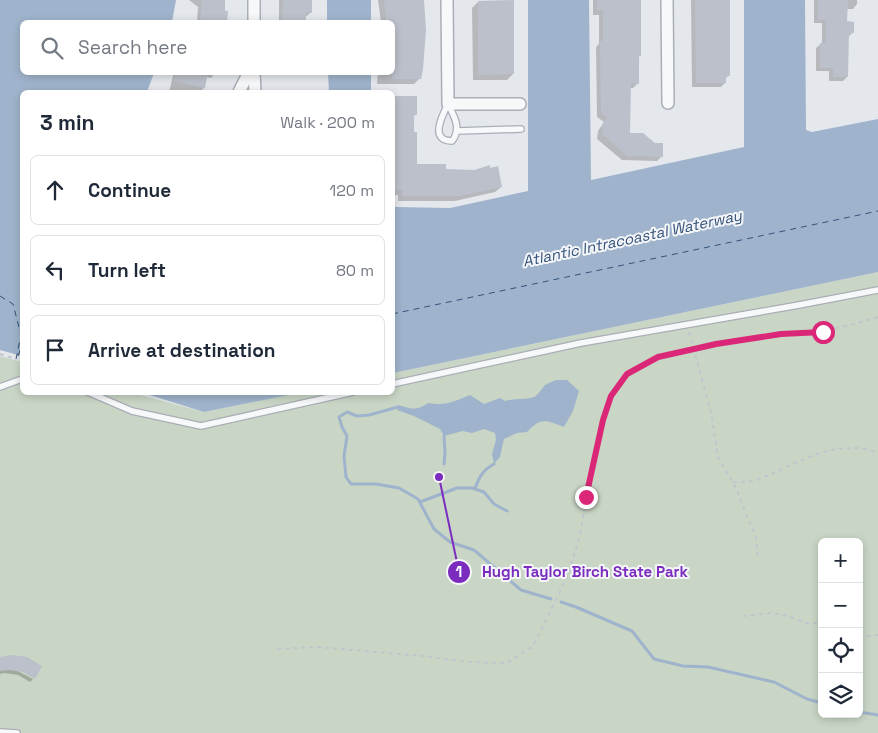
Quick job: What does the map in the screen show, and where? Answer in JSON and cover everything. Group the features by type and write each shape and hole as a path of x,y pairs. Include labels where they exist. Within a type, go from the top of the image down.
{"street":[{"path":"254,0 254,20"},
{"path":"447,0 448,104 520,104"},
{"path":"666,0 668,103"},
{"path":"240,90 248,75"},
{"path":"254,75 255,90"}],"lane":[{"path":"448,104 457,126 457,131 452,141 446,141 442,138 438,126 448,104"},
{"path":"457,131 521,129"},
{"path":"395,383 581,343 878,290"},
{"path":"0,387 20,380"},
{"path":"95,395 132,411 201,426 340,395"},
{"path":"0,732 17,733"}],"path":[{"path":"277,649 318,647 467,662 507,664 533,646 569,572 580,535 586,497 603,420 611,396 627,374 658,357 716,344 781,334 823,332 878,316"},
{"path":"687,325 711,412 718,457 733,482 756,537 758,559"},
{"path":"0,354 16,359"},
{"path":"733,482 752,481 826,452 845,448 870,450 878,453"},
{"path":"742,616 770,613 789,616 805,623 818,623"},
{"path":"863,635 878,635"}],"green space":[{"path":"878,272 878,733 0,733 0,356 20,361 20,395 140,395 204,412 288,395 395,395 395,373"}],"water":[{"path":"0,0 176,0 172,20 20,20 20,75 153,75 148,90 20,90 20,355 0,350"},
{"path":"327,0 371,0 371,20 327,20"},
{"name":"Atlantic Intracoastal Waterway","path":"528,0 589,0 591,180 744,147 744,0 805,0 806,130 812,132 878,119 878,272 395,373 395,206 450,208 528,191"},
{"path":"328,75 371,75 371,90 329,90"},
{"path":"556,380 567,380 579,391 573,411 564,427 544,421 536,424 527,432 517,433 504,439 500,457 494,464 492,454 496,440 495,433 484,429 472,433 463,431 444,436 440,429 397,410 399,405 417,408 428,403 449,403 470,395 484,404 500,398 505,401 531,398 545,385"},
{"path":"149,395 289,395 204,412"}],"building":[{"path":"202,0 225,0 225,11 228,11 227,20 200,20"},
{"path":"283,0 312,0 312,13 306,12 306,20 282,20"},
{"path":"384,0 424,0 426,30 421,79 392,79 392,75 395,75 395,20 386,20"},
{"path":"514,0 514,74 478,75 478,1"},
{"path":"597,0 641,0 639,84 631,83 630,133 643,133 655,143 663,143 663,157 627,156 602,134 602,125 607,117 601,113 600,41 603,41 603,10 597,10"},
{"path":"695,0 730,0 730,76 726,76 726,83 696,83"},
{"path":"818,0 848,0 847,21 854,22 854,33 849,33 848,77 833,77 833,68 820,68 820,43 826,43 826,20 818,20"},
{"path":"175,75 207,75 205,88 174,81"},
{"path":"395,96 417,96 417,115 414,115 414,132 417,132 417,164 446,164 446,169 474,170 490,165 490,168 498,166 502,187 461,196 402,196 403,190 395,190"},
{"path":"12,655 27,657 42,666 35,679 23,672 0,671 0,657"}],"waterway":[{"path":"398,407 369,415 357,416 347,412 339,417 347,436 344,456 346,477 351,484 376,484 399,488 418,499 434,529 450,542 474,550 521,590 551,599"},
{"path":"444,436 444,464"},
{"path":"475,489 482,474 494,464"},
{"path":"420,502 457,488 472,488 484,492 494,504 507,511"},
{"path":"561,602 632,631 654,659 683,666 708,667 774,682 807,699 818,702"},
{"path":"863,713 878,715"}],"ferry route":[{"path":"395,313 878,211"},
{"path":"0,296 13,304 20,331"},
{"path":"16,359 20,340"},
{"path":"18,356 20,350"}],"place":[{"name":"Hugh Taylor Birch State Park","path":"439,477"}],"route":[{"path":"586,497 603,420 611,396 627,374 658,357 716,344 781,334 823,332"}]}
